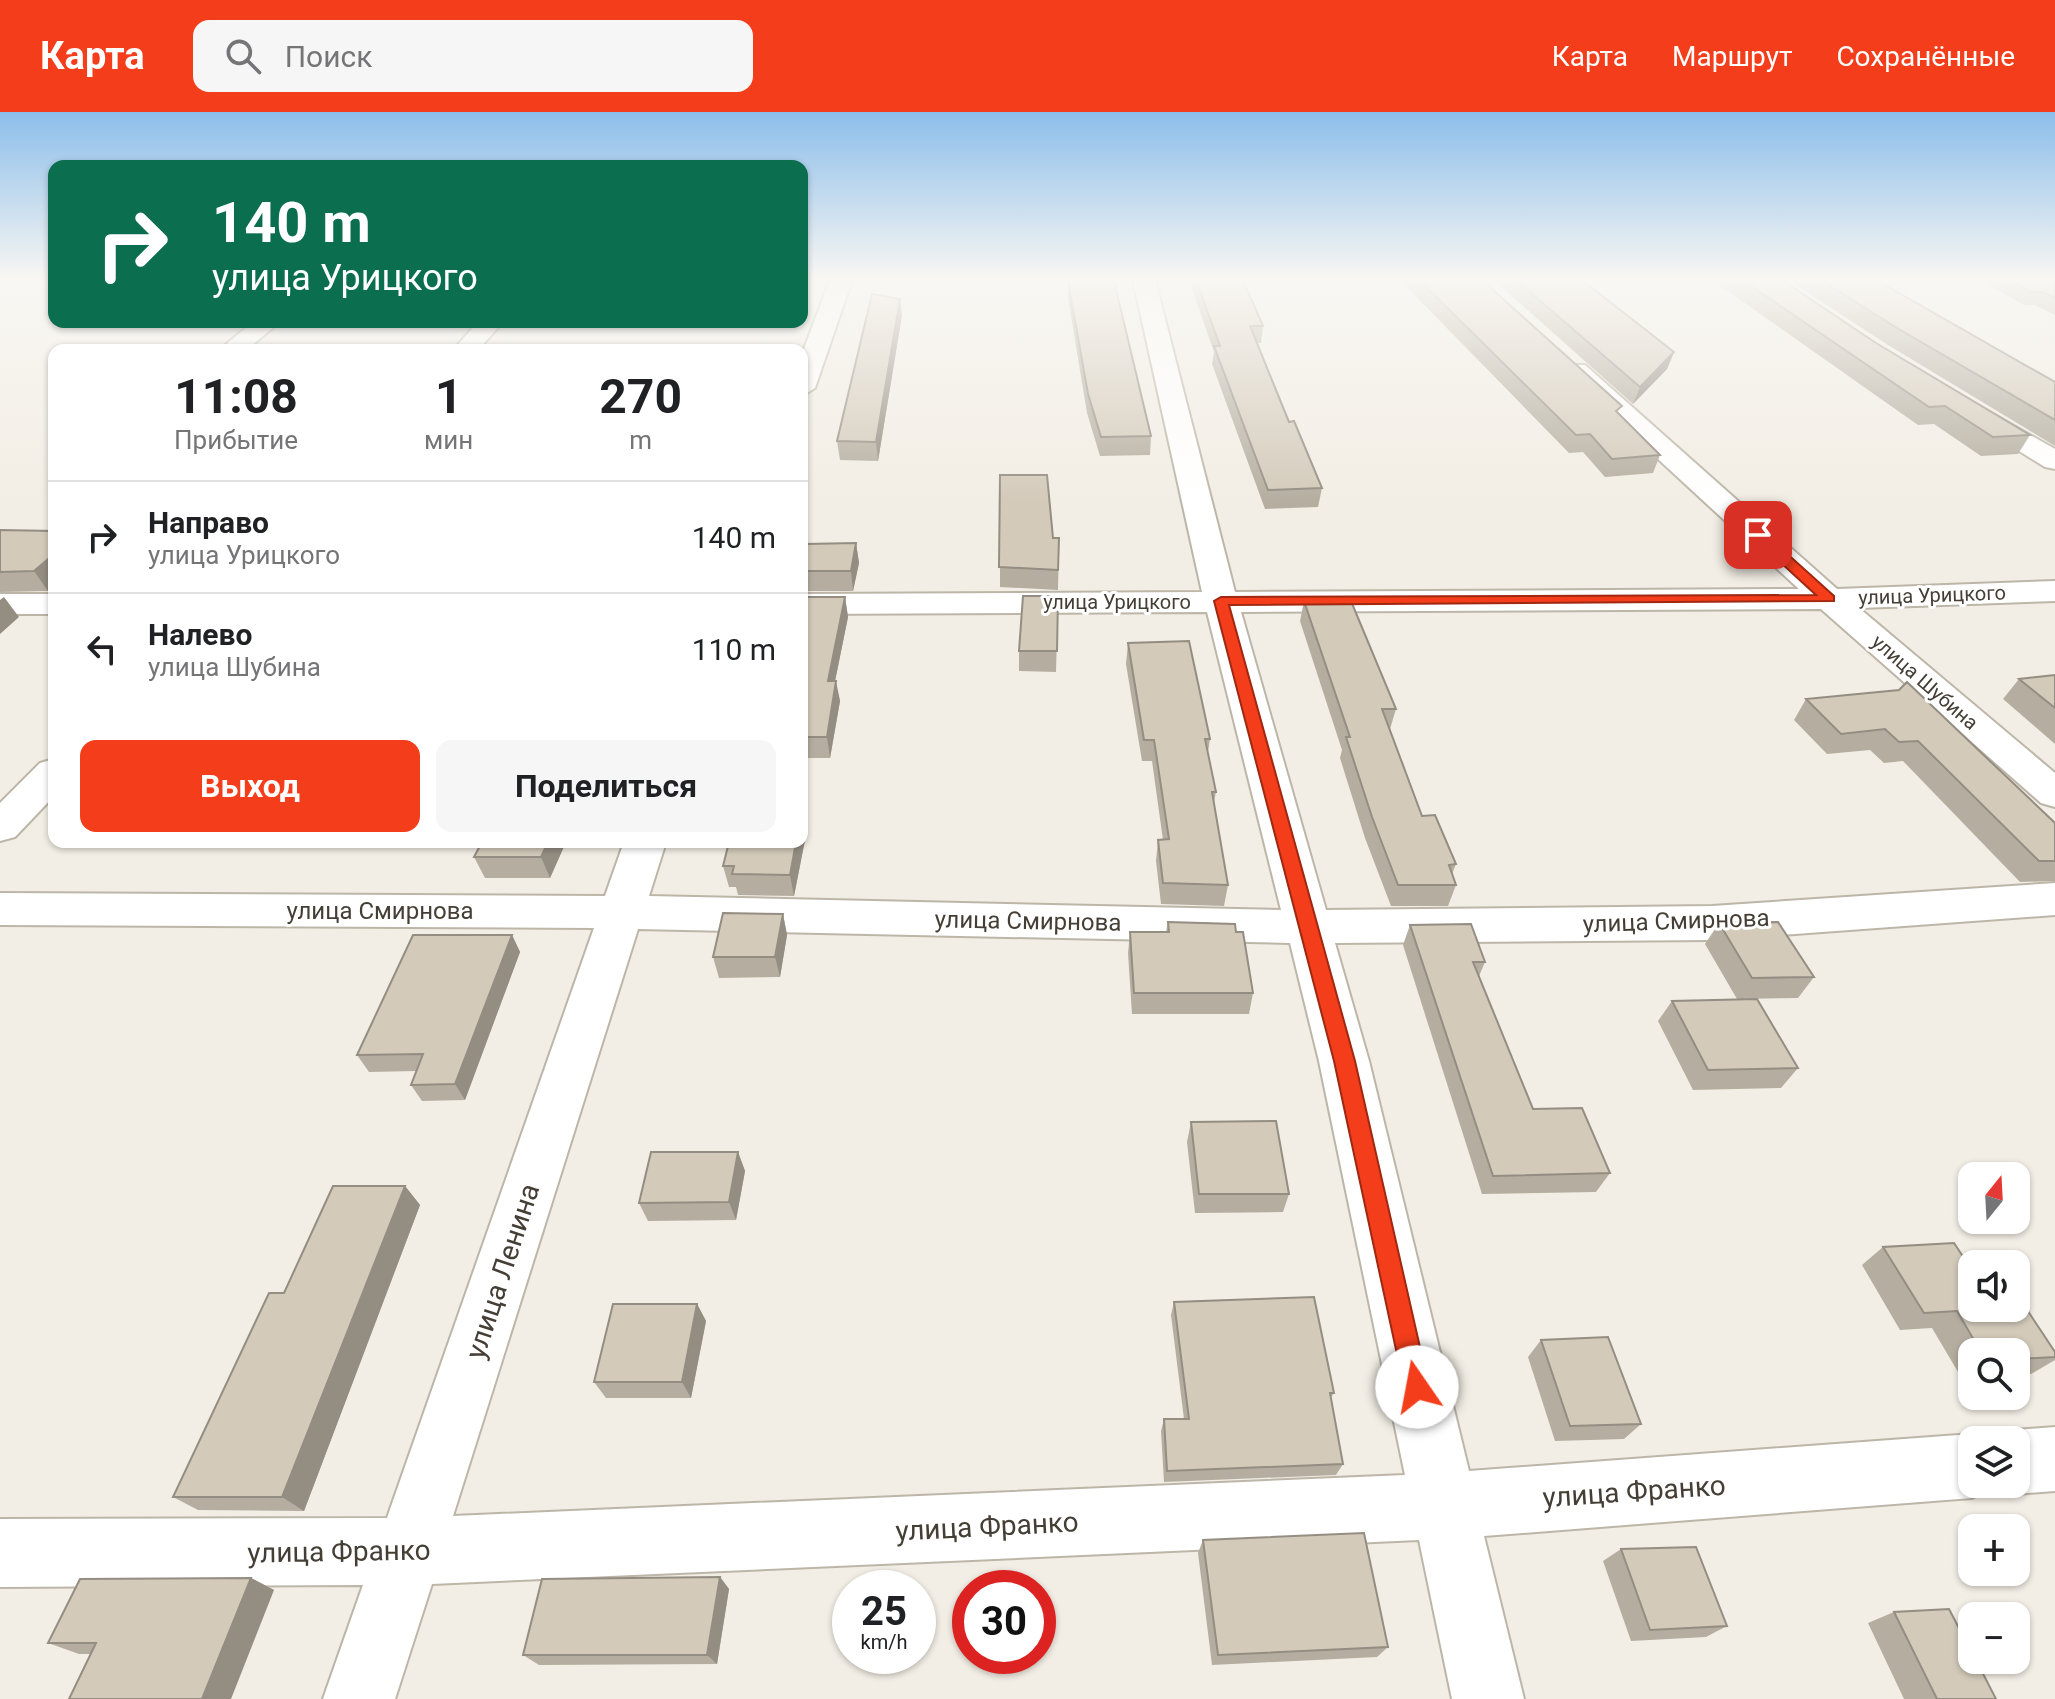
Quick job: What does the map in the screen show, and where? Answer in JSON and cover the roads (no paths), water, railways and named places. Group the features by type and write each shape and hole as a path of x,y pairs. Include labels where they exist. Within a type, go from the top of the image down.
{"street":[{"path":"1162,354 1221,601 1344,1061 1488,1699"},
{"name":"улица Шубина","path":"1558,355 1829,599 2055,794"},
{"path":"1959,403 2055,461"},
{"name":"улица Урицкого","path":"808,604 1829,599 2055,591"},
{"path":"0,604 48,604"},
{"path":"0,827 48,778"},
{"name":"улица Ленина","path":"359,1699 643,848"},
{"name":"улица Смирнова","path":"0,909 621,912 1308,927 1712,923 2055,899"},
{"path":"2030,1461 2055,1459"},
{"name":"улица Франко","path":"0,1553 409,1551 1443,1506 1958,1467"}]}
